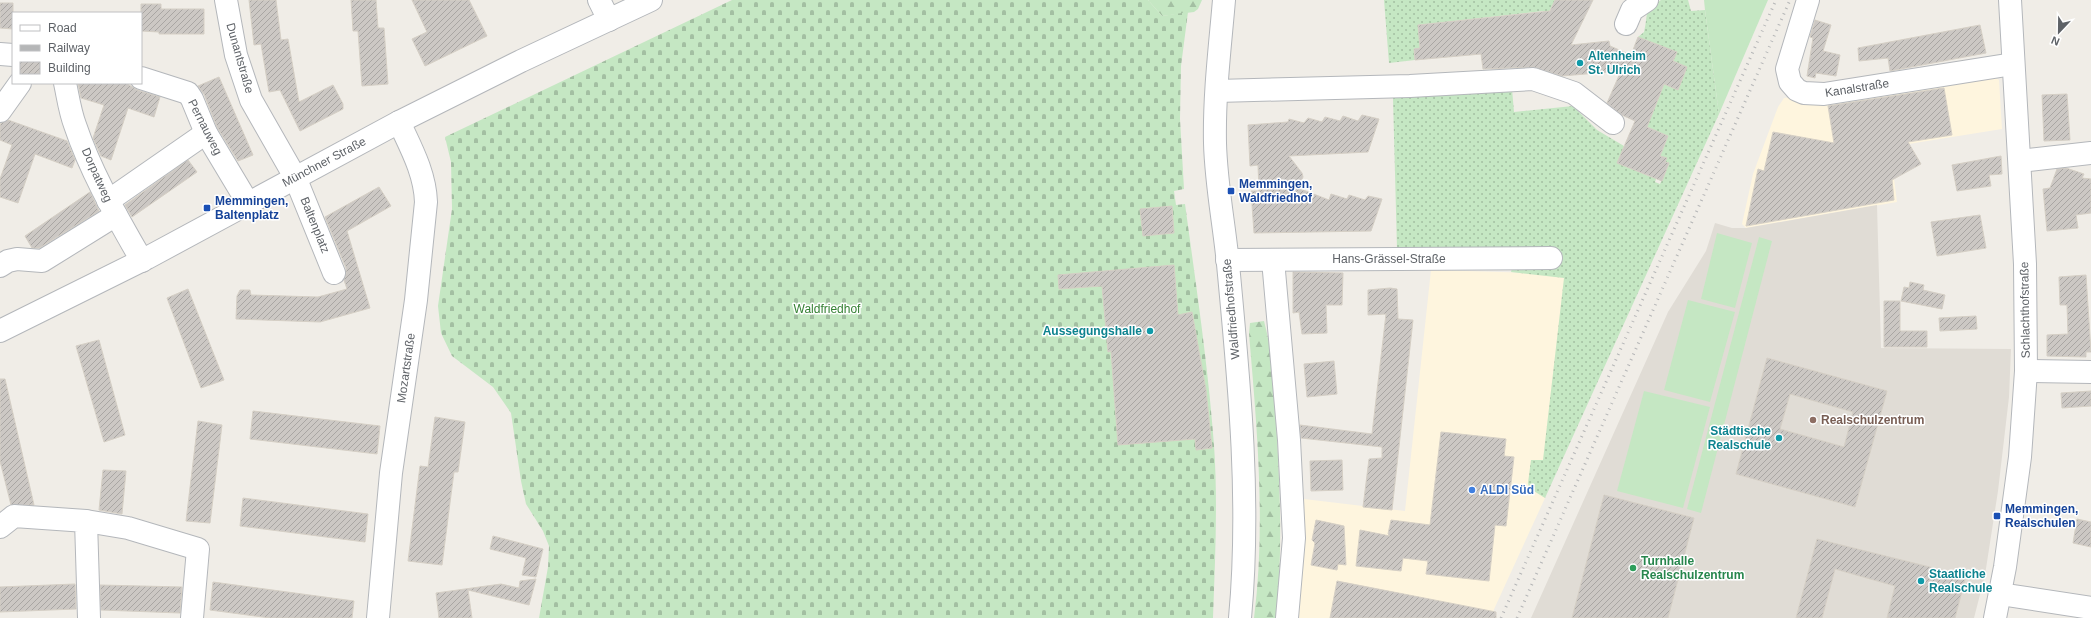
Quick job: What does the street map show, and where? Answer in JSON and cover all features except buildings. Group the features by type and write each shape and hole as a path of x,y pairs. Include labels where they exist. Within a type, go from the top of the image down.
{"street":[{"name":"Dunantstraße","path":"226,0 236,55 251,100 295,177"},
{"path":"599,0 609,20"},
{"name":"Münchner Straße","path":"0,331 142,261 399,122 651,0"},
{"name":"Waldfriedhofstraße","path":"1224,0 1217,91 1215,142 1217,181 1227,260 1238,382 1244,475 1244,570 1240,618"},
{"path":"1626,24 1632,10 1647,0"},
{"name":"Kanalstraße","path":"1808,0 1787,69 1790,82 1797,90 1804,93 1824,94 2014,64"},
{"name":"Schlachthofstraße","path":"1995,618 2000,594 2020,457 2026,371 2025,264 2010,0"},
{"path":"0,54 12,55"},
{"name":"Pernauweg","path":"142,78 188,93 192,98 206,133 248,203"},
{"path":"1217,91 1410,86 1532,79 1574,93 1613,123"},
{"path":"0,112 19,84"},
{"name":"Dorpatweg","path":"65,84 75,124 112,208 142,261"},
{"name":"Mozartstraße","path":"378,618 391,473 416,300 426,202 426,188 420,167 399,122"},
{"path":"0,266 8,260 17,259 42,261 112,208 206,133"},
{"path":"2020,161 2091,153"},
{"name":"Baltenplatz","path":"295,177 334,273"},
{"name":"Hans-Grässel-Straße","path":"1227,260 1551,258"},
{"path":"1273,260 1289,440 1294,538 1287,618"},
{"path":"2026,371 2091,372"},
{"path":"5,517 86,521 128,528 198,549 192,618"},
{"path":"86,521 89,618"},
{"path":"2000,594 2091,608"}],"shaded area":[{"path":"1991,75 1999,80 2002,129 1890,147 1897,202 1746,228 1742,224 1753,174 1778,107 1784,98"},
{"name":"Realschulzentrum","path":"1877,205 1881,348 2011,349 2009,397 1998,491 1985,575 1974,618 1531,618 1668,312 1706,251 1715,223 1732,228 1746,228"},
{"path":"1431,270 1572,274 1545,498 1490,618 1295,618 1304,499 1405,511"}],"green space":[{"name":"Waldfriedhof","path":"732,0 1148,0 1162,16 1188,12 1181,66 1180,119 1184,189 1174,191 1176,205 1185,204 1201,325 1214,445 1216,532 1213,618 539,618 548,567 549,546 543,531 526,504 511,413 493,387 452,356 441,333 438,306 452,209 451,162 445,137"},
{"path":"1148,0 1202,0 1198,9 1194,12 1162,16"},
{"path":"1384,0 1555,0 1545,20 1543,11 1418,25 1420,48 1414,49 1415,60 1389,63"},
{"path":"1661,0 1688,0 1691,11 1705,10 1719,114 1545,498 1529,488 1528,483 1531,460 1543,460 1564,278 1511,272 1512,268 1551,250 1535,247 1397,249 1393,98 1512,89 1514,112 1573,106 1597,130 1624,146 1618,163 1651,177 1652,174 1657,176 1655,182 1660,184 1669,164 1665,162 1666,158 1660,156 1668,136 1647,127 1664,84 1678,90 1687,67 1673,61 1676,52 1638,37 1644,32 1647,13"},
{"path":"1704,0 1768,0 1719,114 1705,10"},
{"path":"1717,233 1752,243 1735,308 1701,299"},
{"path":"1759,237 1772,241 1701,513 1687,509"},
{"path":"1688,300 1735,312 1710,402 1664,390"},
{"path":"1264,321 1273,371 1279,470 1280,569 1276,618 1254,618 1258,583 1260,512 1255,405 1249,334 1250,323"},
{"path":"1644,391 1710,407 1683,508 1617,491"}],"railway":[{"path":"1501,618 1776,0"},
{"path":"1517,618 1790,0"}],"place":[{"name":"Altenheim St. Ulrich","path":"1580,63"},
{"name":"Memmingen, Waldfriedhof","path":"1231,191"},
{"name":"Memmingen, Baltenplatz","path":"207,208"},
{"name":"Aussegungshalle","path":"1150,331"},
{"name":"Realschulzentrum","path":"1813,420"},
{"name":"Städtische Realschule","path":"1779,438"},
{"name":"ALDI Süd","path":"1472,490"},
{"name":"Memmingen, Realschulen","path":"1997,516"},
{"name":"Turnhalle Realschulzentrum","path":"1633,568"},
{"name":"Staatliche Realschule","path":"1921,581"}]}
